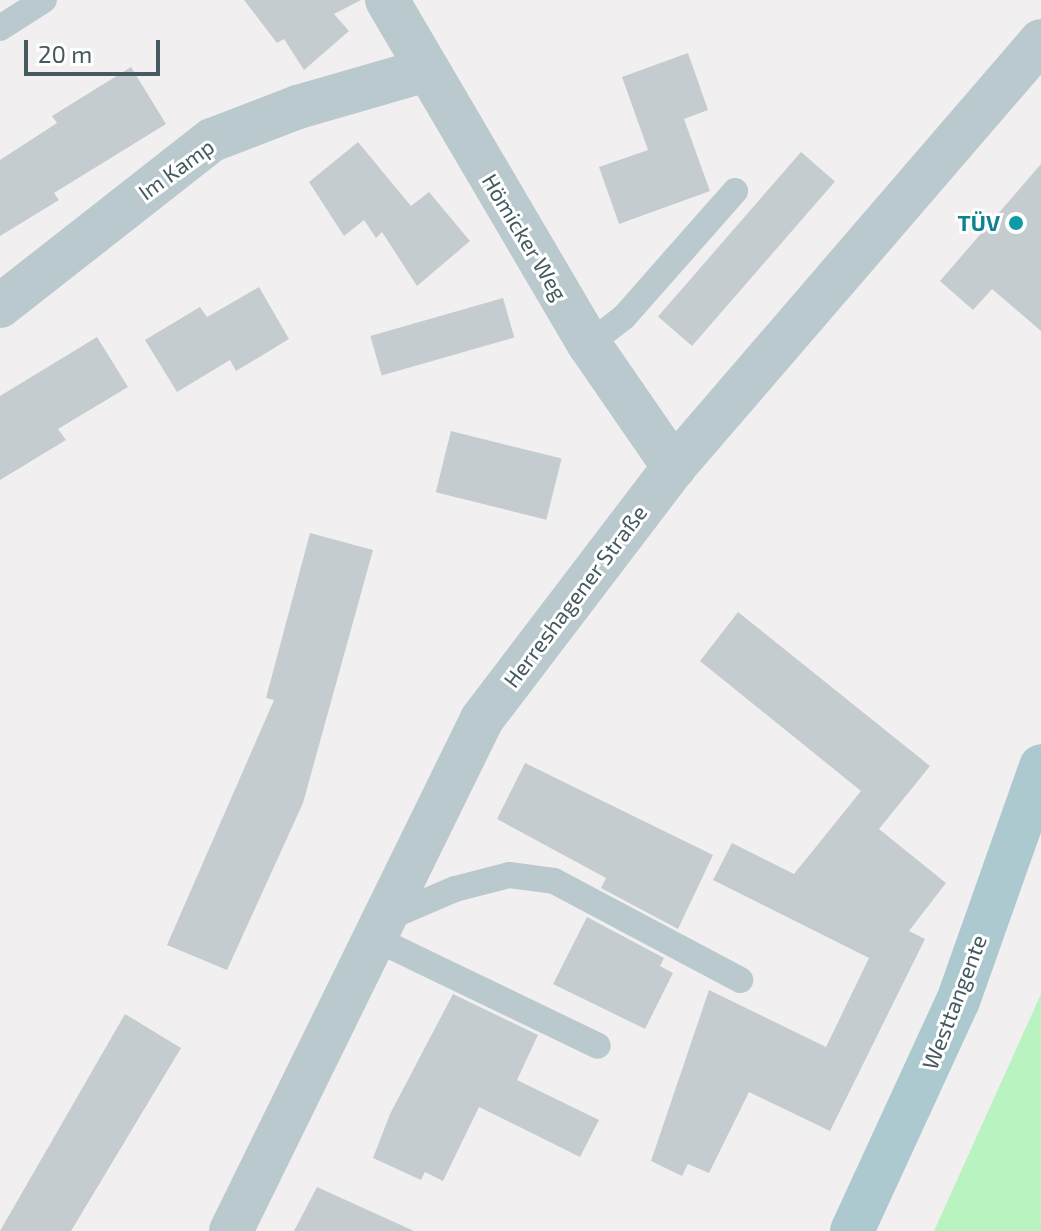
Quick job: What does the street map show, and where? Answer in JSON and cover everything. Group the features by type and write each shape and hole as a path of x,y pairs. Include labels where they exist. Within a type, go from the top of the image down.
{"main road":[{"name":"Westtangente","path":"852,1231 958,1001 1041,766"}],"street":[{"name":"Hömicker Weg","path":"387,0 589,344 674,467"},
{"name":"Herreshagener Straße","path":"231,1231 482,719 674,467 1041,41"},
{"name":"Im Kamp","path":"0,306 212,140 298,107 426,70"}],"lane":[{"path":"0,28 44,0"},
{"path":"589,344 624,317 735,191"},
{"path":"381,929 455,889 509,875 554,881 740,980"},
{"path":"381,929 598,1046"}],"green space":[{"path":"1041,994 1041,1231 934,1231"}],"building":[{"path":"244,0 361,0 334,14 349,31 304,70 284,39 277,43"},
{"path":"688,53 708,110 684,119 710,191 619,224 599,167 648,150 622,77"},
{"path":"131,67 166,124 54,193 59,200 0,236 0,160 57,123 52,116"},
{"path":"358,142 411,206 429,192 470,241 417,286 382,232 376,238 364,220 344,236 309,182"},
{"path":"801,152 835,182 692,346 658,317"},
{"name":"TÜV","path":"1041,164 1041,331 992,289 973,310 940,281"},
{"path":"259,287 289,339 236,371 230,360 177,392 145,340 200,307 207,317"},
{"path":"503,298 514,337 382,375 370,336"},
{"path":"97,337 128,387 58,429 66,440 0,480 0,396"},
{"path":"451,431 562,459 546,520 436,492"},
{"path":"310,533 373,550 303,803 227,970 167,945 274,700 266,698"},
{"path":"738,612 930,766 879,829 946,883 909,931 925,939 830,1131 749,1092 709,1173 688,1164 682,1176 651,1161 709,990 826,1047 869,958 713,880 732,843 794,874 861,791 700,661"},
{"path":"525,763 713,855 678,929 601,888 606,878 497,819"},
{"path":"587,917 664,958 660,966 673,973 645,1029 553,984"},
{"path":"453,994 538,1035 517,1080 599,1120 580,1157 479,1107 443,1181 425,1172 421,1180 373,1158 390,1114"},
{"path":"125,1014 181,1048 71,1231 0,1231"},
{"path":"317,1187 414,1231 294,1231"}],"place":[{"name":"TÜV","path":"1016,223"}]}
